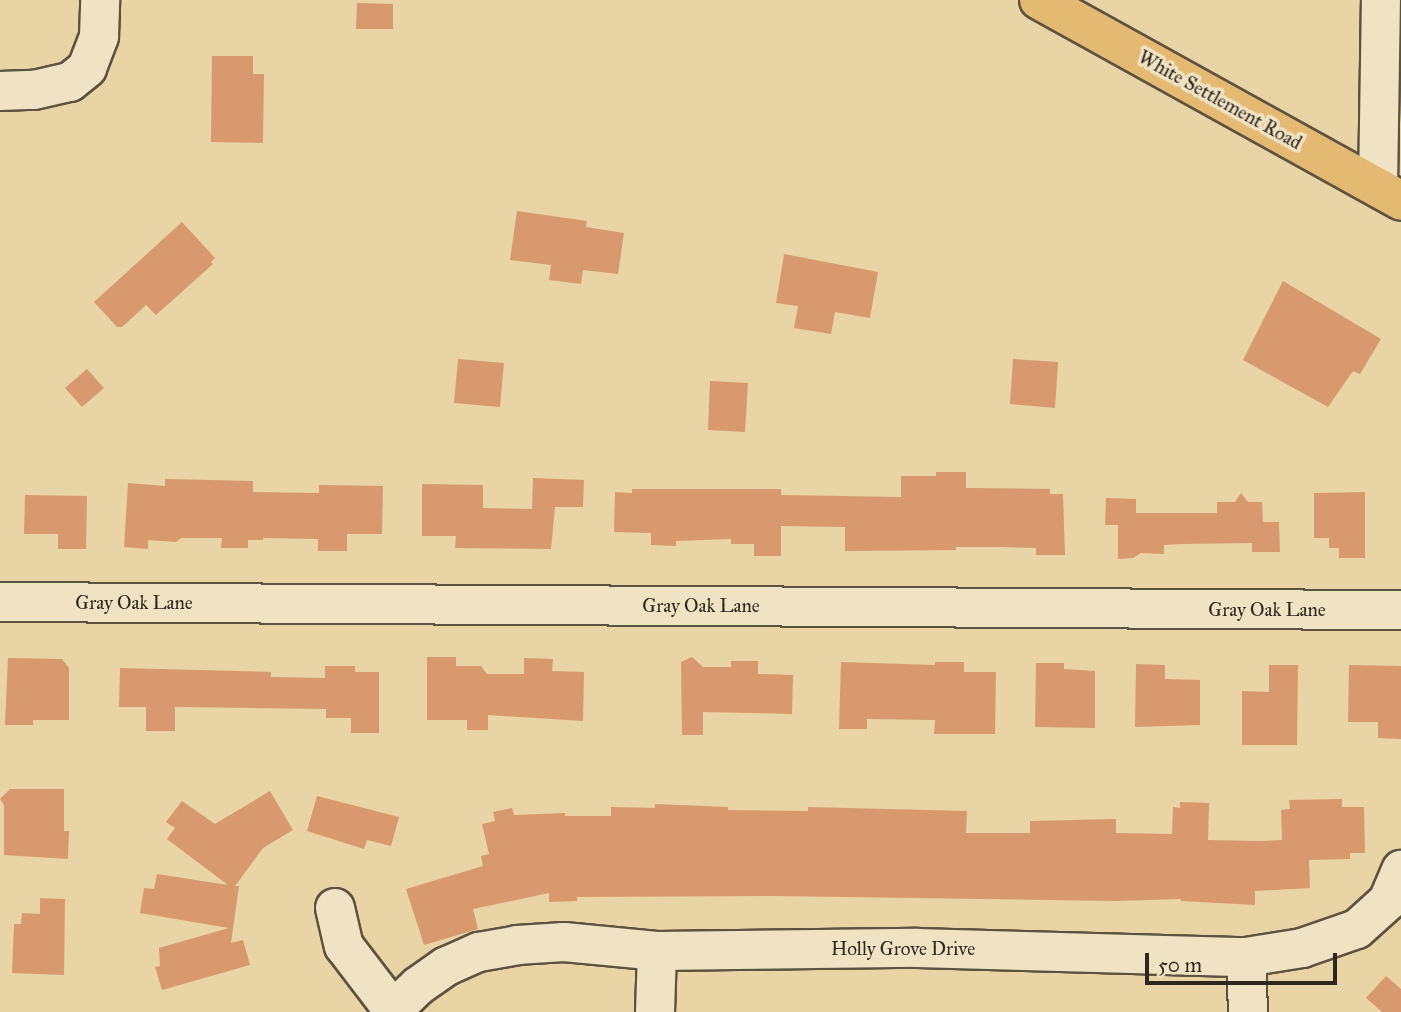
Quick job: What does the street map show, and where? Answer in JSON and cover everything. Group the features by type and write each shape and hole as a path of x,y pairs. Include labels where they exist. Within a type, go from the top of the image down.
{"main road":[{"name":"White Settlement Road","path":"1039,0 1084,13 1390,194"}],"street":[{"path":"0,91 34,90 70,82 87,68 99,36 100,0"},
{"path":"1381,0 1390,194"},
{"name":"Gray Oak Lane","path":"0,602 1401,610"},
{"name":"Holly Grove Drive","path":"392,1011 418,986 447,966 478,952 517,944 564,942 657,951 917,948 1246,957 1302,948 1357,929 1397,893"},
{"path":"335,908 344,946 392,1011"},
{"path":"655,1012 657,951"},
{"path":"1246,957 1248,1012"}],"building":[{"path":"357,3 393,4 393,29 356,29"},
{"path":"212,56 253,56 253,74 264,74 263,143 211,142"},
{"path":"517,211 587,221 586,227 624,233 618,274 583,270 581,284 549,280 551,265 510,260"},
{"path":"182,222 215,258 211,262 213,264 156,315 146,305 122,327 117,327 94,302"},
{"path":"784,254 878,272 870,318 835,312 831,334 794,328 798,306 776,303"},
{"path":"1283,281 1381,339 1360,374 1353,371 1328,407 1243,360"},
{"path":"458,359 504,363 500,407 454,403"},
{"path":"1013,359 1058,362 1055,408 1010,404"},
{"path":"87,369 104,388 82,407 65,388"},
{"path":"710,381 748,383 745,432 708,430"},
{"path":"936,472 966,472 966,488 1050,489 1050,494 1063,494 1065,555 1036,555 1036,548 1000,547 845,551 845,527 781,526 781,556 754,556 754,544 731,544 731,539 676,541 676,546 651,545 651,533 614,532 615,492 632,493 632,489 781,489 781,495 901,497 901,476 936,476"},
{"path":"533,478 584,480 583,507 555,507 551,549 455,548 456,536 422,536 422,484 483,485 483,508 532,509"},
{"path":"165,479 253,481 253,492 319,493 319,485 383,486 382,534 347,534 347,551 318,551 318,539 263,538 248,540 248,548 221,548 222,538 181,538 176,542 148,540 148,549 124,547 128,483 165,486"},
{"path":"1365,492 1365,558 1339,558 1339,548 1329,548 1329,538 1314,538 1314,493"},
{"path":"1241,493 1248,502 1262,502 1263,522 1279,522 1280,552 1252,552 1252,543 1180,544 1164,545 1164,554 1141,553 1133,558 1118,559 1118,525 1105,525 1106,498 1136,499 1136,513 1217,513 1217,502 1235,502"},
{"path":"25,495 87,496 86,549 58,549 58,534 24,534"},
{"path":"427,657 456,657 456,666 481,666 487,674 524,674 524,658 553,659 552,671 584,672 583,721 488,715 488,730 467,730 467,720 427,720"},
{"path":"692,657 703,667 731,667 731,661 758,661 758,674 793,675 792,714 703,712 703,735 682,735 681,662"},
{"path":"8,658 62,659 69,668 69,720 33,720 33,725 5,725"},
{"path":"841,662 935,665 935,662 964,662 964,672 996,672 995,734 934,734 935,720 867,719 867,729 839,729"},
{"path":"1036,663 1064,663 1064,669 1095,671 1095,728 1035,727"},
{"path":"1136,664 1165,665 1165,679 1200,680 1200,725 1135,727"},
{"path":"1269,665 1298,665 1297,745 1242,745 1242,691 1269,692"},
{"path":"1349,665 1401,666 1401,739 1378,738 1378,722 1348,722"},
{"path":"325,666 355,666 355,672 379,672 379,733 351,733 351,718 326,718 326,709 175,707 175,731 146,731 146,707 119,707 120,668 271,672 271,677 325,678"},
{"path":"10,789 64,789 64,831 69,831 68,859 4,855 4,805 0,799"},
{"path":"270,791 293,830 263,848 235,886 239,886 231,943 243,940 250,965 162,990 155,967 160,966 159,948 229,928 140,913 144,888 154,889 157,874 228,885 167,839 175,828 166,822 182,801 215,824"},
{"path":"317,796 399,817 391,846 367,840 364,849 307,831"},
{"path":"1342,799 1342,807 1364,807 1365,853 1350,853 1350,859 1309,860 1310,888 1255,891 1255,905 1181,899 1115,901 775,896 577,897 577,901 549,902 549,893 473,909 478,929 424,945 406,889 483,866 481,856 489,854 482,824 495,821 493,812 512,808 514,815 565,813 565,816 611,816 611,807 655,808 655,804 728,807 728,810 808,811 808,807 967,811 966,833 1030,833 1030,821 1116,819 1116,833 1172,834 1173,807 1180,808 1180,802 1209,803 1208,840 1259,841 1282,840 1281,810 1290,809 1289,800"},
{"path":"40,898 65,899 64,975 12,973 14,924 21,924 22,913 40,914"},
{"path":"1386,976 1401,989 1401,1012 1382,1012 1366,998"}]}
